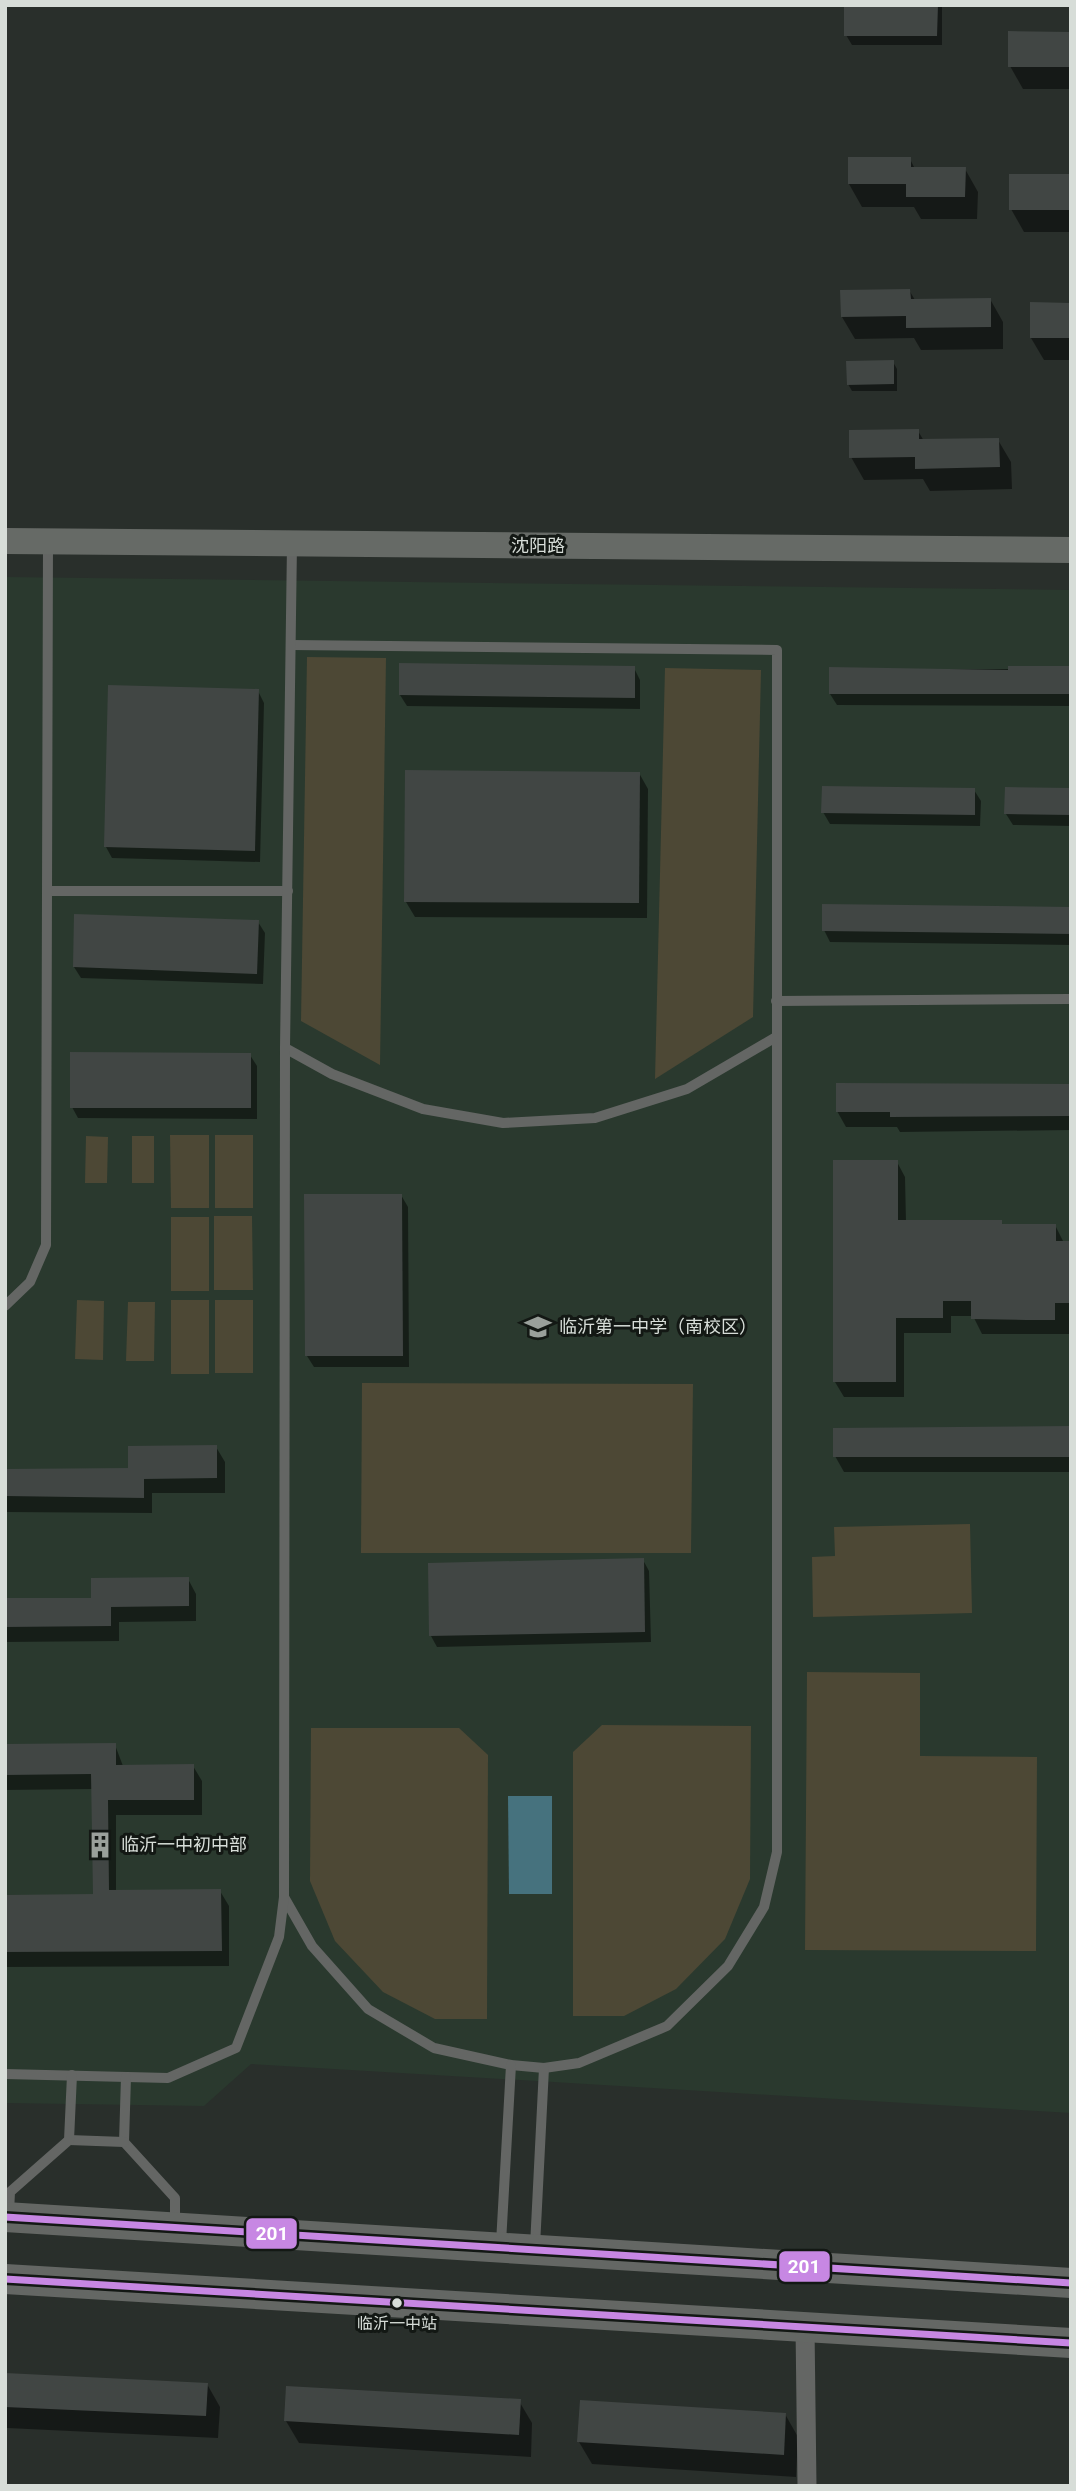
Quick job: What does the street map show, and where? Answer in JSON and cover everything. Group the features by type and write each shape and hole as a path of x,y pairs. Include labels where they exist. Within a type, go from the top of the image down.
{"main road":[{"path":"7,2217 1071,2283"},
{"path":"5,2279 1071,2343"}],"street":[{"name":"沈阳路","path":"5,541 1071,550"},
{"path":"805,2327 807,2486"}],"lane":[{"path":"5,1306 30,1282 46,1245 48,542"},
{"path":"5,2074 168,2078 236,2048 279,1937 284,1897 285,1048 292,544"},
{"path":"284,1897 312,1947 368,2009 434,2048 511,2065 544,2068 579,2063 667,2026 728,1966 764,1908 777,1852 777,650 291,645"},
{"path":"47,891 288,891"},
{"path":"776,1001 1071,999"},
{"path":"285,1048 332,1074 424,1109 503,1123 595,1118 687,1088 776,1037"},
{"path":"500,2248 511,2065"},
{"path":"535,2250 544,2068"},
{"path":"69,2140 72,2076"},
{"path":"126,2077 124,2142 175,2198 175,2227"},
{"path":"7,2217 10,2192 69,2140 124,2142"}],"shaded area":[{"name":"临沂第一中学（南校区）","path":"5,577 1071,590 1071,2113 251,2064 204,2106 5,2103"},
{"path":"307,657 386,658 380,1065 301,1021"},
{"path":"665,668 761,670 753,1017 655,1079"},
{"path":"170,1135 209,1135 209,1208 171,1208"},
{"path":"215,1135 253,1135 253,1208 215,1208"},
{"path":"86,1136 108,1137 107,1183 85,1183"},
{"path":"132,1136 154,1136 154,1183 132,1183"},
{"path":"214,1216 252,1216 253,1290 214,1290"},
{"path":"171,1217 209,1217 209,1291 171,1291"},
{"path":"77,1300 104,1301 103,1360 75,1359"},
{"path":"171,1300 209,1300 209,1374 171,1374"},
{"path":"215,1300 253,1300 253,1373 215,1373"},
{"path":"128,1302 155,1302 154,1361 126,1361"},
{"path":"362,1383 693,1384 691,1553 361,1553"},
{"path":"970,1524 972,1613 813,1617 812,1557 835,1556 834,1527"},
{"path":"807,1672 920,1673 920,1756 1037,1757 1036,1951 805,1950"},
{"path":"602,1725 751,1726 750,1879 725,1939 676,1989 624,2016 573,2016 573,1752"},
{"path":"311,1728 459,1728 488,1755 487,2019 435,2019 383,1992 335,1941 310,1881"}],"water":[{"path":"508,1796 552,1796 552,1894 509,1894"}],"building":[{"path":"844,5 938,5 937,36 844,36"},
{"path":"1008,31 1071,32 1071,67 1008,67"},
{"path":"848,157 911,157 911,167 966,167 965,197 906,197 906,184 848,184"},
{"path":"1009,174 1071,174 1071,210 1009,210"},
{"path":"910,289 911,299 991,298 991,327 906,328 906,316 841,317 840,290"},
{"path":"1030,302 1071,303 1071,338 1030,338"},
{"path":"894,360 894,384 847,385 846,361"},
{"path":"919,429 919,439 999,438 1000,467 915,469 915,457 849,458 849,430"},
{"path":"399,663 635,666 635,698 399,695"},
{"path":"1008,666 1071,666 1071,694 829,694 829,667 1008,670"},
{"path":"108,685 259,689 255,851 104,847"},
{"path":"405,770 640,772 639,903 404,902"},
{"path":"822,786 975,788 975,815 821,813"},
{"path":"1005,787 1071,788 1071,815 1004,814"},
{"path":"822,904 1071,907 1071,934 822,931"},
{"path":"74,914 259,920 257,974 73,967"},
{"path":"70,1052 251,1053 251,1108 70,1108"},
{"path":"836,1083 1071,1084 1071,1116 890,1117 890,1112 836,1112"},
{"path":"833,1160 898,1160 898,1220 1002,1220 1002,1224 1056,1224 1056,1241 1071,1241 1071,1303 1055,1303 1055,1320 1026,1320 971,1319 971,1301 943,1301 943,1318 896,1318 896,1382 833,1382"},
{"path":"304,1194 402,1194 403,1356 305,1356"},
{"path":"1071,1426 1071,1457 833,1457 833,1428"},
{"path":"217,1445 217,1478 144,1479 144,1498 5,1496 5,1469 128,1468 128,1446"},
{"path":"644,1558 645,1632 429,1636 428,1563"},
{"path":"189,1577 189,1606 111,1607 111,1626 5,1627 5,1598 91,1598 91,1578"},
{"name":"临沂一中初中部","path":"116,1743 116,1765 194,1764 194,1800 108,1800 109,1890 221,1889 222,1951 5,1952 5,1895 93,1894 91,1774 5,1775 5,1744"},
{"path":"5,2373 208,2383 206,2416 5,2407"},
{"path":"286,2386 521,2399 519,2435 284,2421"},
{"path":"580,2400 786,2413 784,2455 577,2442"}],"transit line":[{"name":"201","path":"5,2217 1071,2283"},
{"name":"201","path":"5,2279 1071,2343"}],"place":[{"name":"临沂第一中学（南校区）","path":"538,1327"},
{"name":"临沂一中初中部","path":"100,1845"},
{"name":"临沂一中站","path":"397,2303"}]}
